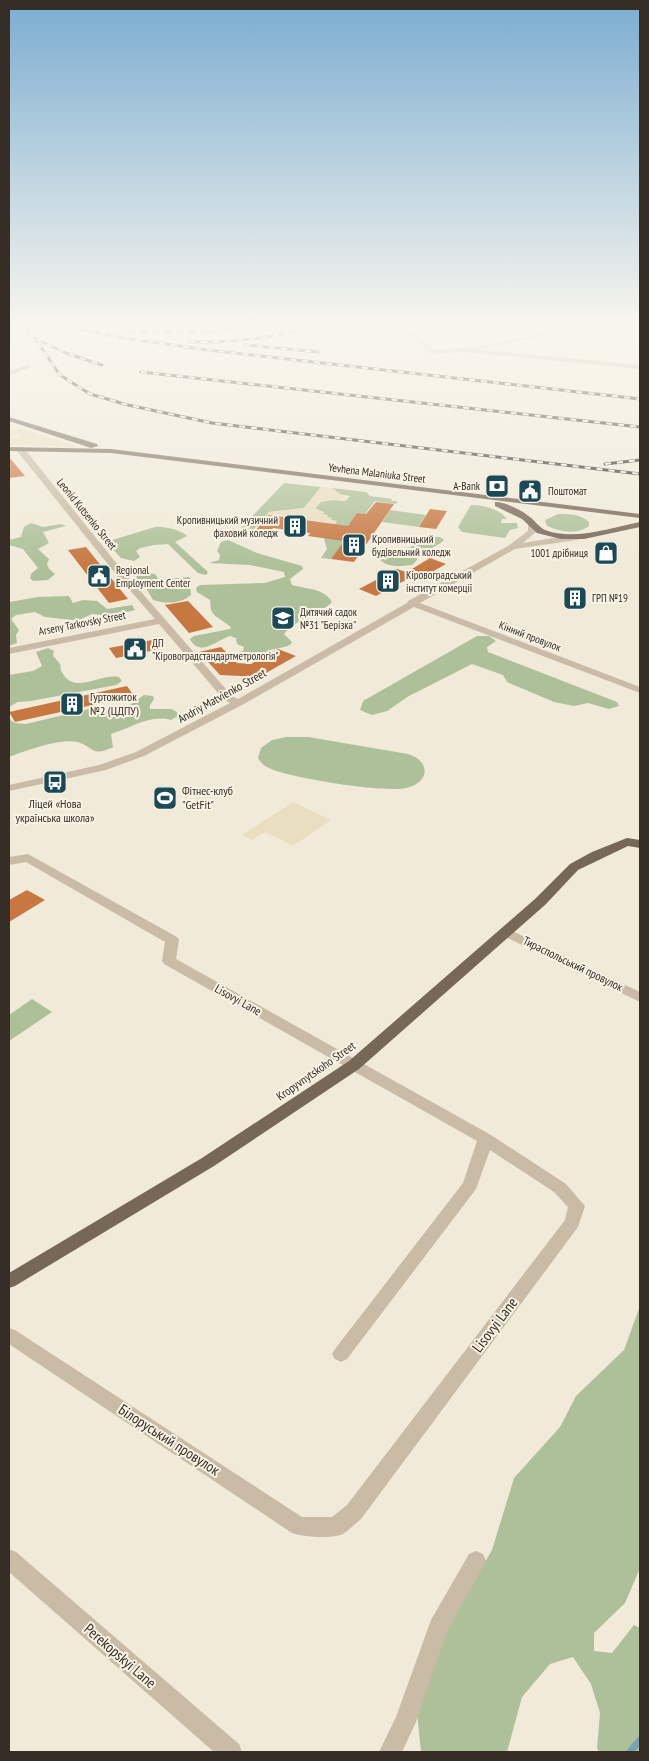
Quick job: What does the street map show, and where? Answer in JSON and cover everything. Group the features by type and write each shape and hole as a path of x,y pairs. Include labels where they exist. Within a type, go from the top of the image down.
{"main road":[{"path":"9,419 111,451"},
{"path":"9,449 111,451"},
{"name":"Yevhena Malaniuka Street","path":"111,451 640,516"},
{"path":"469,496 506,506 549,534 572,537 584,536 640,525"},
{"path":"532,524 532,516 541,511 554,508 574,508 592,513 603,522 600,530 584,536"},
{"name":"Kropyvnytskoho Street","path":"9,1281 208,1162 354,1065 540,902 574,867 627,842 640,844"}],"street":[{"name":"Leonid Kutsenko Street","path":"20,449 118,571 228,698 238,703"},
{"path":"511,548 532,532 532,524"},
{"path":"511,548 584,536"},
{"name":"Andriy Matvienko Street","path":"9,788 81,774 120,762 238,703 411,603 511,548"},
{"name":"Кінний провулок","path":"411,603 640,690"},
{"name":"Arseny Tarkovsky Street","path":"9,651 161,621"},
{"name":"Lisovyi Lane","path":"9,861 28,858 172,940 169,961 486,1140 560,1188 577,1206 572,1222 354,1512 336,1527"},
{"name":"Тираспольський провулок","path":"506,932 640,997"},
{"path":"341,1354 470,1185 486,1140"},
{"name":"Білоруський провулок","path":"9,1334 300,1526 336,1527"},
{"name":"Perekopskyi Lane","path":"9,1559 231,1752"},
{"path":"390,1752 405,1722 438,1628 476,1561"}],"green space":[{"path":"284,483 321,487 304,508 269,512 254,529 241,528"},
{"path":"332,488 366,492 370,496 397,501 396,504 375,501 365,514 357,513 353,519 356,526 331,559 321,558 327,549 324,539 337,521 331,520 315,509 330,490 337,494 333,500 345,501 350,496 338,494"},
{"path":"471,505 496,510 507,519 502,519 501,523 517,523 518,528 510,530 505,538 462,532 458,527"},
{"path":"390,510 426,515 419,527 382,522"},
{"path":"558,514 571,514 586,519 589,522 589,526 579,531 568,532 547,526 545,520"},
{"path":"31,523 43,527 61,524 66,526 43,532 49,543 38,549 49,559 47,564 49,569 55,574 48,580 33,581 30,578 31,574 38,568 23,549 9,545 9,540 21,537 24,527"},
{"path":"155,527 172,529 187,536 175,542 208,572 206,575 198,573 168,544 140,548 136,551 140,557 134,561 121,558 108,544 109,541"},
{"path":"424,537 440,537 444,540 417,556 417,560 412,565 391,565 380,560 392,552 411,547"},
{"name":"Дитячий садок №31 \"Берізка\"","path":"228,540 257,553 302,566 303,569 290,579 292,585 320,592 329,597 332,602 289,628 284,634 292,642 290,645 270,650 246,660 238,657 235,653 243,651 244,647 237,644 236,638 230,636 204,647 199,647 190,639 194,636 230,629 231,627 214,615 211,610 210,600 197,592 196,588 200,585 265,583 285,577 284,572 250,565 209,563 219,560 220,555 217,551 221,542"},
{"path":"141,573 155,574 159,580 189,577 191,579 191,595 183,600 173,602 153,600 146,588 136,577"},
{"path":"69,596 73,603 83,600 97,601 107,609 132,605 135,610 111,616 92,614 81,619 72,620 45,617 35,612 16,615 11,619 19,630 16,635 17,643 9,646 9,602 38,597"},
{"path":"477,636 489,636 496,641 487,647 488,652 617,702 619,706 609,709 588,703 574,706 554,702 507,682 503,675 472,664 409,696 387,711 372,715 360,710 363,701"},
{"path":"48,648 54,651 53,655 60,664 61,671 67,679 73,682 88,682 112,677 119,677 122,681 116,685 18,702 9,707 9,675 33,671 42,666 36,652"},
{"path":"144,695 153,696 154,699 150,709 171,709 177,712 178,716 171,720 148,720 111,734 113,747 106,750 96,751 77,742 70,741 43,746 9,757 9,719 15,723 26,724 93,708 109,711 124,709"},
{"path":"286,737 308,737 408,754 416,757 421,762 425,772 420,782 406,788 395,789 359,787 316,780 280,772 261,763 258,758 261,748 272,740"},
{"path":"32,999 52,1012 9,1041 9,1015"},
{"path":"640,1306 640,1568 625,1603 594,1633 594,1651 612,1653 634,1625 640,1628 640,1752 599,1752 597,1748 600,1713 591,1684 573,1657 550,1664 522,1697 507,1752 421,1752 417,1713 441,1638 492,1550 514,1478 560,1427 576,1396 624,1350"}],"shaded area":[{"path":"21,428 81,447 9,445 9,438 16,438 21,434 9,437 9,431"},
{"path":"321,487 332,488 347,499 346,501 321,502 315,508 328,515 327,517 332,518 331,520 337,521 324,539 333,524 268,515 254,529 269,512 304,508"},
{"path":"293,802 331,820 293,846 265,832 252,840 242,835"}],"building":[{"path":"9,457 25,476 9,478"},
{"path":"376,502 394,504 354,562 331,559 344,541 308,536 310,533 273,528 270,532 256,530 268,515 348,526 357,513 366,514"},
{"path":"430,509 447,511 436,529 419,527"},
{"name":"Regional Employment Center","path":"86,547 128,599 109,603 68,550"},
{"name":"Кіровоградський інститут комерції","path":"430,558 446,564 423,577 415,575 376,596 359,589 397,569 409,573 407,572"},
{"path":"188,601 213,627 189,633 165,605"},
{"name":"ДП \"Кіровоградстандартметрологія\"","path":"152,640 160,649 116,658 109,648"},
{"path":"221,647 237,663 251,664 278,649 296,656 259,677 220,675 199,652"},
{"name":"Гуртожиток №2 (ЦДПУ)","path":"127,686 134,696 15,722 9,712"},
{"path":"27,890 45,900 9,922 9,900"}],"waterway":[{"path":"630,1752 640,1740"}],"railway":[{"path":"134,406 212,423 640,474"},
{"path":"451,406 640,427"},
{"path":"605,464 640,460"}],"place":[{"name":"A-Bank","path":"497,486"},
{"name":"Поштомат","path":"530,491"},
{"name":"Кропивницький музичний фаховий коледж","path":"295,526"},
{"name":"Кропивницький будівельний коледж","path":"354,545"},
{"name":"1001 дрібниця","path":"606,553"},
{"name":"Regional Employment Center","path":"99,576"},
{"name":"Кіровоградський інститут комерції","path":"388,581"},
{"name":"ГРП №19","path":"575,598"},
{"name":"Дитячий садок №31 \"Берізка\"","path":"283,618"},
{"name":"ДП \"Кіровоградстандартметрологія\"","path":"135,649"},
{"name":"Гуртожиток №2 (ЦДПУ)","path":"72,704"},
{"name":"Ліцей «Нова українська школа»","path":"55,782"},
{"name":"Фітнес-клуб \"GetFit\"","path":"165,798"}]}
